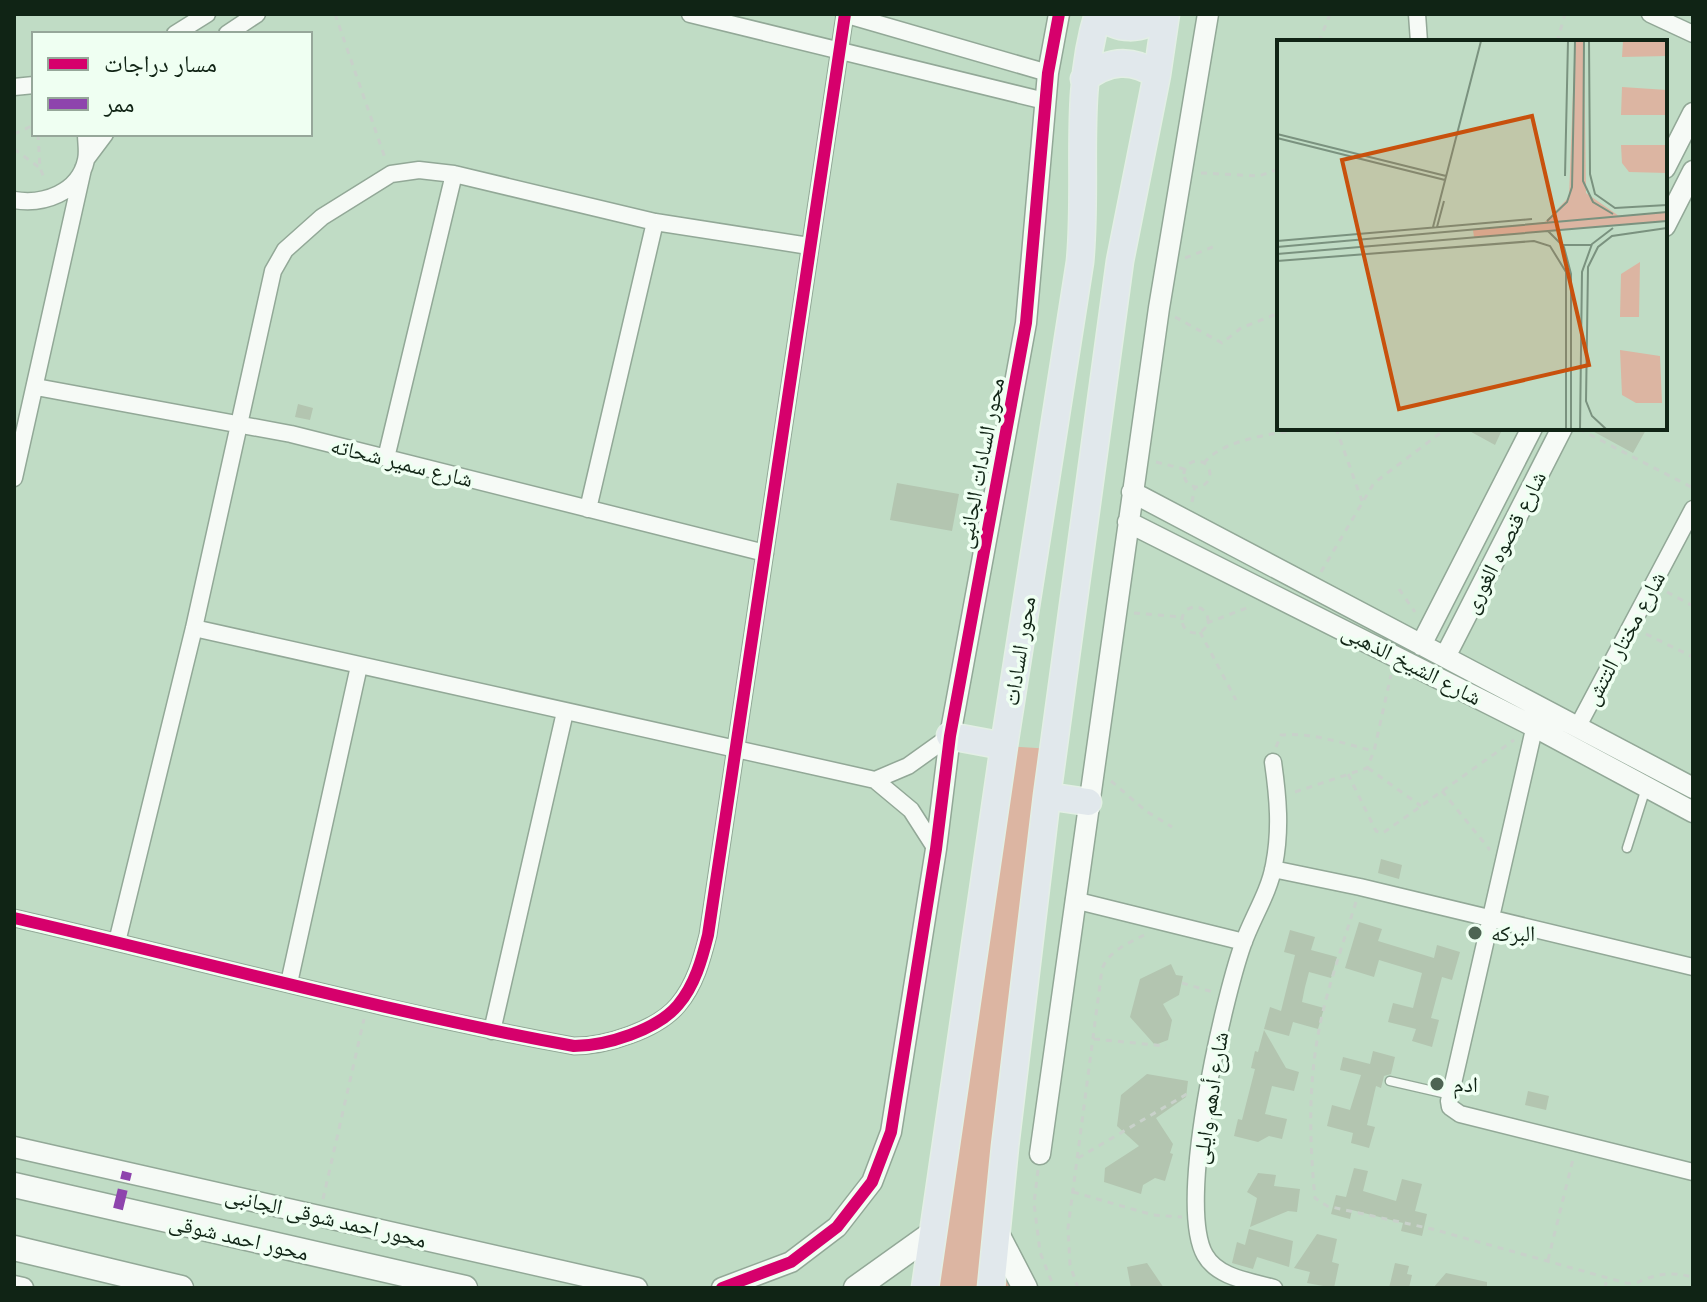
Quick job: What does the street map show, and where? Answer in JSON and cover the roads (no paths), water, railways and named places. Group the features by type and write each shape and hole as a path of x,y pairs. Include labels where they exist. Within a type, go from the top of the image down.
{"main road":[{"path":"1099,14 1115,25 1126,28 1146,24 1160,14"},
{"name":"محور السادات","path":"925,1288 1004,746 1080,262 1084,79 1089,41 1099,14"},
{"name":"محور السادات","path":"991,1288 1047,796 1120,261 1166,14"},
{"path":"1084,79 1107,65 1120,62 1133,63 1157,75"},
{"path":"950,736 1004,746"},
{"path":"1047,796 1088,802"},
{"name":"محور احمد شوقى","path":"14,1185 465,1288"},
{"path":"856,1288 933,1233"},
{"path":"997,1234 1025,1288"},
{"path":"14,1248 181,1288"}],"street":[{"path":"178,32 207,14"},
{"path":"230,32 257,14"},
{"path":"690,14 1045,101"},
{"path":"14,918 367,1004 574,1046 593,1046 644,1028 677,1007 697,975 708,935 845,14 1048,73"},
{"name":"محور السادات الجانبى","path":"722,1288 791,1262 837,1227 872,1182 891,1132 936,849 950,736 1024,333 1048,73 1059,14"},
{"path":"1040,1154 1165,266 1208,14"},
{"path":"1417,14 1419,40"},
{"path":"1650,14 1693,34"},
{"path":"1667,164 1693,113"},
{"path":"14,478 85,164 86,136"},
{"path":"14,200 33,202 59,194 74,182 104,136"},
{"path":"117,942 194,628 273,271 285,250 322,217 391,174 419,170 454,174 655,222 809,246"},
{"path":"386,458 454,174"},
{"path":"1667,223 1690,185"},
{"path":"588,509 655,222"},
{"name":"شارع سمير شحاته","path":"36,387 291,434 765,553"},
{"name":"شارع قنصوه الغورى","path":"1425,638 1531,430"},
{"name":"شارع قنصوه الغورى","path":"1445,657 1561,430"},
{"name":"شارع الشيخ الذهبى","path":"1132,492 1312,588 1425,638 1445,657 1536,717 1647,787 1693,812"},
{"name":"شارع مختار التتش","path":"1578,726 1693,509"},
{"name":"شارع الشيخ الذهبى","path":"1128,522 1396,656 1536,717 1578,726 1693,788"},
{"path":"194,628 875,780 911,810 936,849"},
{"path":"289,983 359,666"},
{"path":"492,1031 565,712"},
{"path":"1536,717 1450,1107 1460,1114 1693,1172"},
{"path":"875,780 908,766 950,736"},
{"name":"شارع أدهم وايلى","path":"1273,762 1279,834 1273,869 1244,942 1227,997 1209,1081 1200,1149 1196,1218 1200,1243 1216,1268 1228,1275 1274,1288"},
{"path":"1273,869 1490,917 1693,967"},
{"path":"1074,900 1244,942"},
{"name":"محور احمد شوقى الجانبى","path":"14,1147 637,1288"},
{"path":"14,1286 23,1288"}],"lane":[{"path":"1627,848 1647,787"},
{"path":"1390,1081 1451,1095"}],"place":[{"name":"البركه","path":"1475,933"},
{"name":"ادم","path":"1437,1084"}]}
